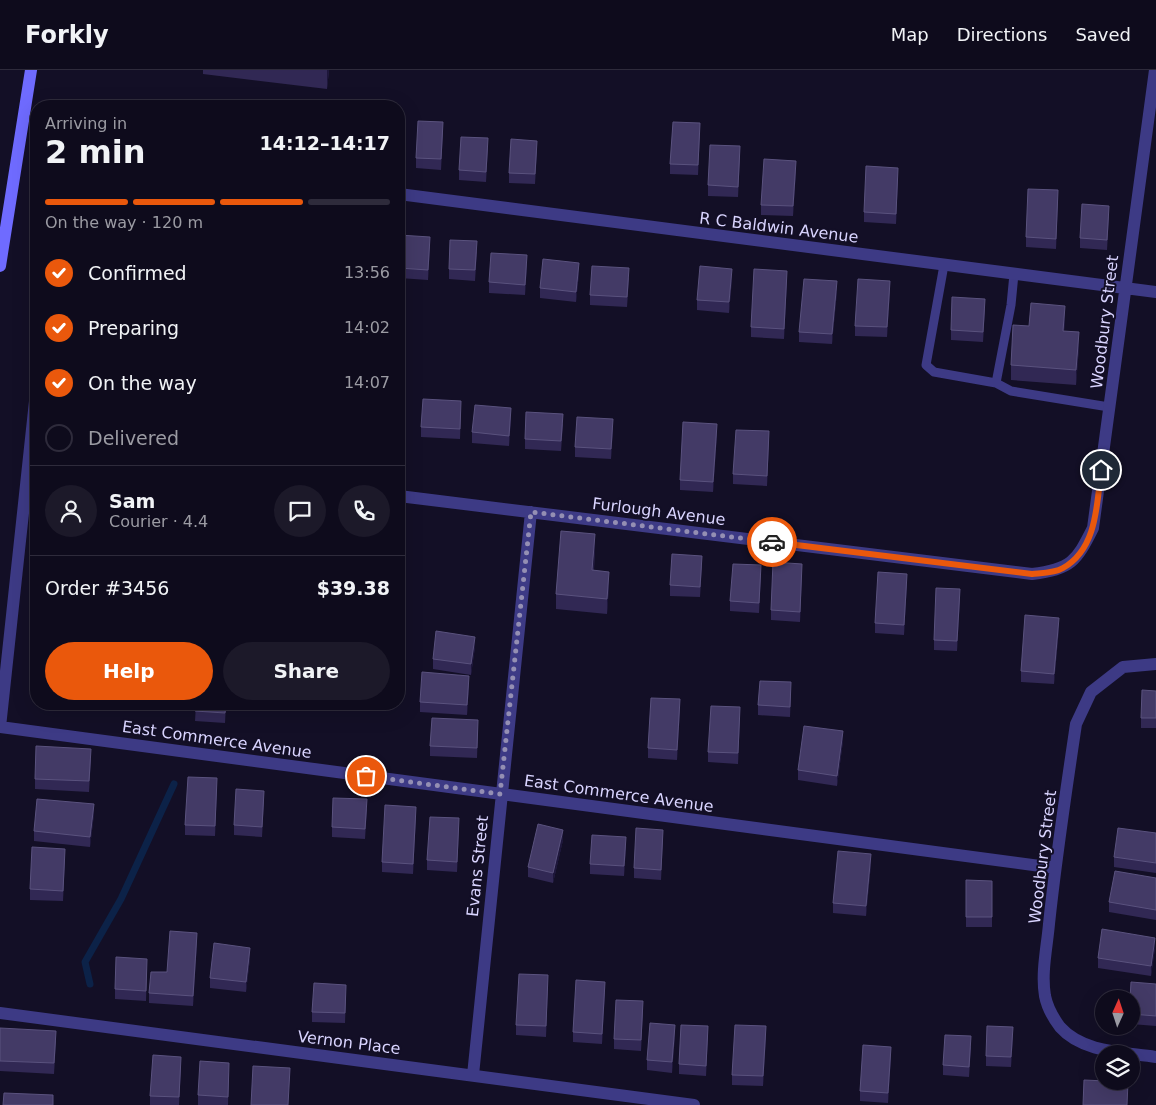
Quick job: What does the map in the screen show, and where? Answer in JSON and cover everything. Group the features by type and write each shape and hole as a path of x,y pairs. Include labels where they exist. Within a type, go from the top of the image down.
{"main road":[{"path":"0,266 31,70"}],"street":[{"name":"Woodbury Street","path":"1064,568 1082,549 1094,528 1124,289 1155,70"},
{"name":"R C Baldwin Avenue","path":"405,195 1156,292"},
{"path":"0,727 30,476"},
{"name":"Furlough Avenue","path":"405,497 1032,574 1064,568"},
{"name":"Evans Street","path":"473,1075 500,794 531,512"},
{"name":"Woodbury Street","path":"1156,664 1123,667 1091,692 1076,724 1055,868 1045,974 1046,996 1050,1009 1061,1027 1077,1041 1090,1047 1156,1057"},
{"name":"East Commerce Avenue","path":"0,727 1055,868"},
{"name":"Vernon Place","path":"0,1013 694,1105"}],"lane":[{"path":"944,265 926,365 934,372 996,383 1011,391 1109,407"},
{"path":"996,383 1011,305 1014,274"}],"building":[{"path":"418,121 443,122 441,159 416,158"},
{"path":"673,122 700,123 698,165 670,164"},
{"path":"461,137 488,138 486,172 459,170"},
{"path":"511,139 537,141 535,174 509,173"},
{"path":"710,145 740,146 738,187 708,185"},
{"path":"764,159 796,161 793,206 761,205"},
{"path":"866,166 898,168 896,214 864,212"},
{"path":"1028,189 1058,190 1056,239 1026,237"},
{"path":"1082,204 1109,206 1107,240 1080,238"},
{"path":"405,235 430,237 428,270 405,268"},
{"path":"450,240 477,241 475,270 449,269"},
{"path":"491,253 527,255 525,285 489,282"},
{"path":"543,259 579,263 576,292 540,288"},
{"path":"592,266 629,268 627,297 590,295"},
{"path":"700,266 732,269 729,302 697,300"},
{"path":"754,269 787,271 784,329 751,327"},
{"path":"804,279 837,281 832,334 799,332"},
{"path":"858,279 890,281 887,327 855,326"},
{"path":"952,297 985,299 983,332 951,330"},
{"path":"1031,303 1065,306 1063,331 1079,332 1076,370 1011,365 1013,325 1029,326"},
{"path":"423,399 461,401 460,429 421,427"},
{"path":"475,405 511,408 509,436 472,432"},
{"path":"526,412 563,414 561,441 525,439"},
{"path":"577,417 613,419 611,449 575,447"},
{"path":"683,422 717,424 713,482 680,480"},
{"path":"736,430 769,431 767,476 733,474"},
{"path":"561,531 595,534 592,570 609,572 607,599 556,594"},
{"path":"672,554 702,556 700,587 670,585"},
{"path":"773,562 802,564 800,612 771,610"},
{"path":"733,564 761,565 759,603 730,601"},
{"path":"878,572 907,574 904,625 875,623"},
{"path":"936,588 960,589 957,641 934,640"},
{"path":"1025,615 1059,618 1054,674 1021,671"},
{"path":"436,631 475,637 471,664 433,659"},
{"path":"422,672 469,676 467,705 420,702"},
{"path":"760,681 791,682 790,707 758,705"},
{"path":"1142,690 1156,691 1156,718 1141,718"},
{"path":"651,698 680,699 677,750 648,748"},
{"path":"711,706 740,707 738,753 708,752"},
{"path":"195,710 225,710 225,713"},
{"path":"432,718 478,720 477,748 430,746"},
{"path":"804,726 843,731 837,776 798,770"},
{"path":"36,746 91,749 89,781 35,779"},
{"path":"188,777 217,778 215,826 185,825"},
{"path":"236,789 264,791 262,827 234,825"},
{"path":"333,798 367,799 365,829 332,827"},
{"path":"37,799 94,804 90,837 34,831"},
{"path":"385,805 416,807 413,864 382,862"},
{"path":"430,817 459,818 457,862 427,860"},
{"path":"538,824 563,830 553,873 528,867"},
{"path":"636,828 663,830 661,870 634,868"},
{"path":"1118,828 1156,833 1156,863 1114,857"},
{"path":"592,835 626,837 624,866 590,864"},
{"path":"32,847 65,849 63,891 30,889"},
{"path":"838,851 871,854 866,906 833,903"},
{"path":"1115,871 1156,878 1156,910 1109,902"},
{"path":"966,880 992,881 992,917 966,917"},
{"path":"1102,929 1155,938 1151,966 1098,958"},
{"path":"170,931 197,933 193,996 149,993 151,972 167,972"},
{"path":"214,943 250,948 246,982 210,978"},
{"path":"116,957 147,959 146,991 115,989"},
{"path":"519,974 548,975 546,1026 516,1025"},
{"path":"576,980 605,982 602,1034 573,1032"},
{"path":"1131,982 1156,984 1156,1016 1140,1015 1140,990 1131,990"},
{"path":"314,983 346,985 345,1013 312,1012"},
{"path":"616,1000 643,1001 641,1040 614,1039"},
{"path":"650,1023 675,1025 672,1062 647,1060"},
{"path":"681,1025 708,1026 706,1066 679,1064"},
{"path":"735,1025 766,1026 763,1076 732,1075"},
{"path":"987,1026 1013,1027 1011,1057 986,1056"},
{"path":"0,1028 56,1031 54,1063 0,1061"},
{"path":"945,1035 971,1036 969,1067 943,1065"},
{"path":"863,1045 891,1047 888,1093 860,1091"},
{"path":"153,1055 181,1057 179,1097 150,1096"},
{"path":"200,1061 229,1063 228,1097 198,1095"},
{"path":"253,1066 290,1068 288,1105 251,1105"},
{"path":"1084,1080 1095,1080 1095,1090 1128,1090 1127,1105 1083,1105"},
{"path":"4,1093 53,1095 53,1105 3,1105"}],"waterway":[{"path":"90,984 85,962 121,899 174,784"}],"way so far":[{"path":"366,776 500,794 531,512 772,542"}],"route":[{"path":"772,542 1032,574 1056,571 1064,568 1082,549 1094,528 1101,470"}]}
